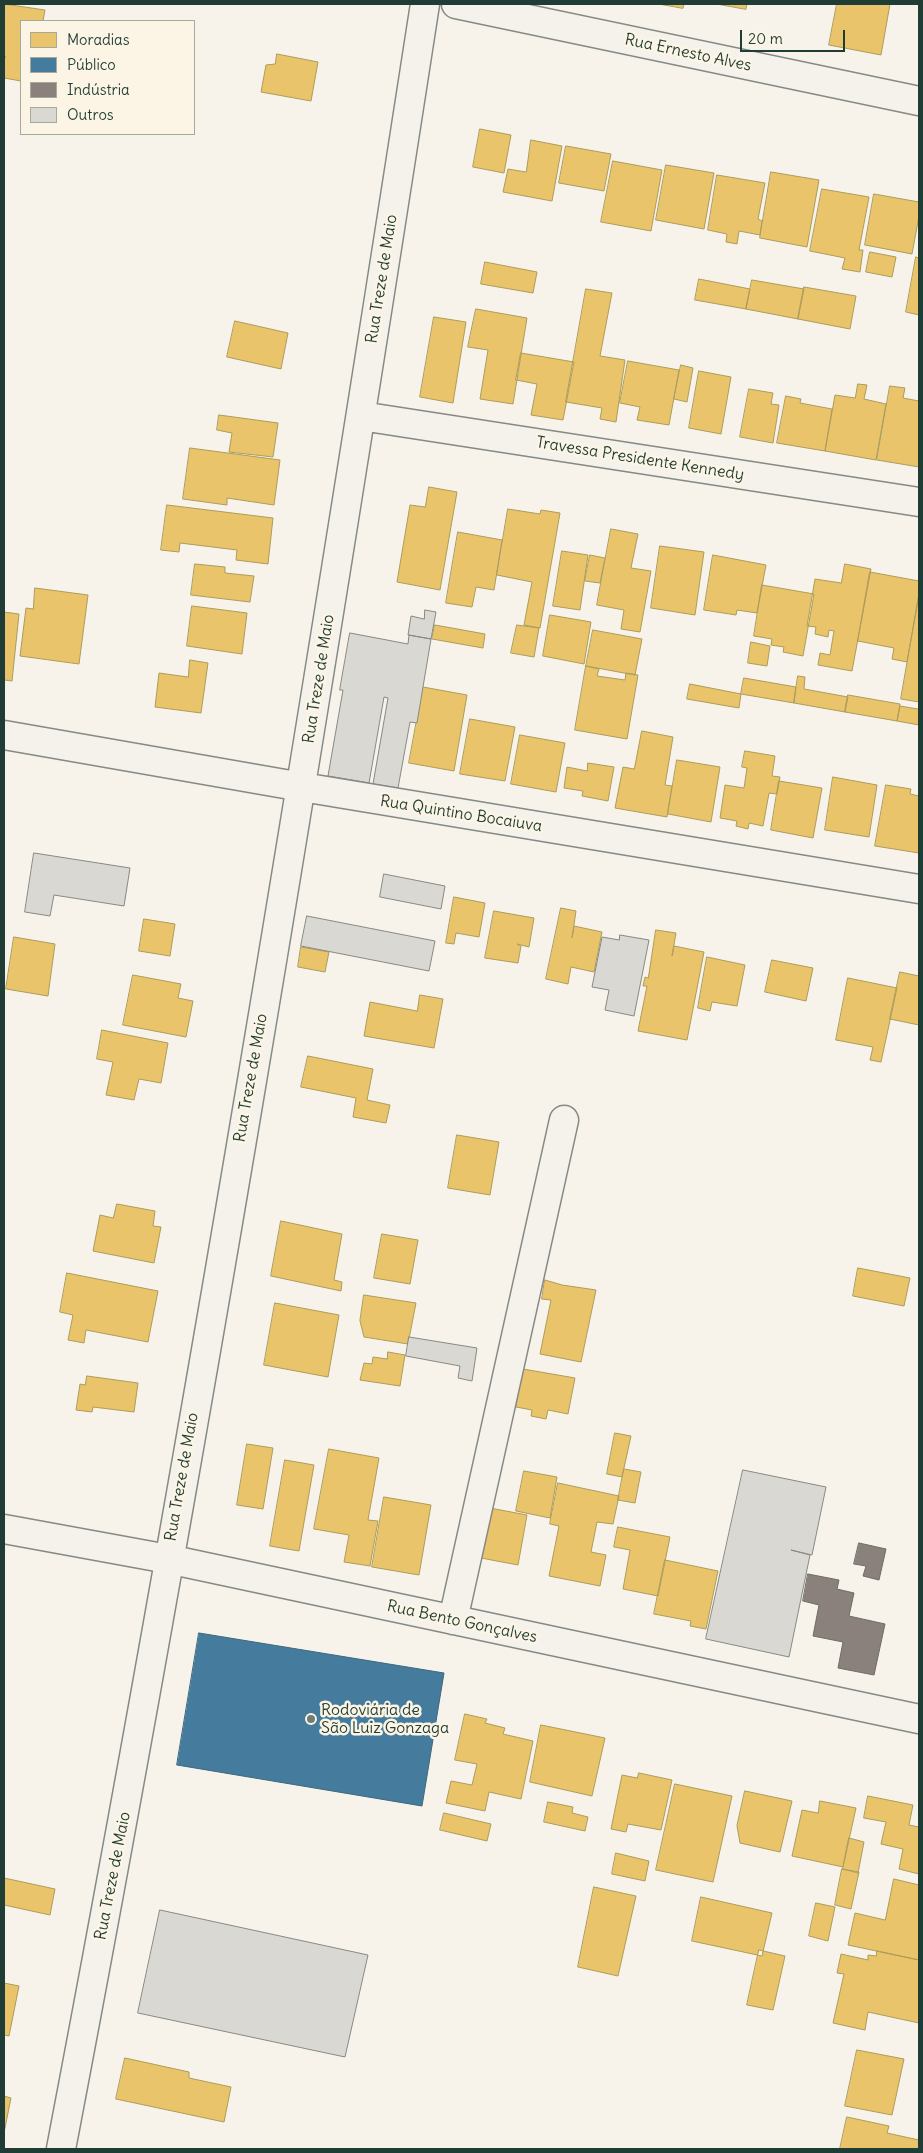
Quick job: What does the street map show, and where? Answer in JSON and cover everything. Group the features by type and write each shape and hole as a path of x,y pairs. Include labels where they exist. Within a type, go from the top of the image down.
{"street":[{"name":"Rua Treze de Maio","path":"61,2149 130,1786 302,787 425,4"},
{"name":"Rua Ernesto Alves","path":"456,4 919,101"},
{"name":"Travessa Presidente Kennedy","path":"361,416 919,502"},
{"name":"Rua Quintino Bocaiuva","path":"4,735 302,787 919,889"},
{"path":"452,1620 564,1120"},
{"name":"Rua Bento Gonçalves","path":"4,1529 168,1559 919,1718"}],"building: Moradias":[{"path":"4,4 45,10 43,20 20,20 20,81 4,78"},
{"path":"659,4 684,4 683,8"},
{"path":"717,4 747,4 746,9"},
{"path":"837,4 890,4 881,55 829,45"},
{"path":"277,54 318,62 311,101 261,92 266,65 275,64"},
{"path":"480,129 511,135 504,173 473,167"},
{"path":"531,140 562,146 552,201 503,192 508,169 526,172"},
{"path":"566,146 611,154 604,191 559,183"},
{"path":"613,161 662,170 651,231 601,222"},
{"path":"666,165 714,173 704,229 656,220"},
{"path":"771,172 819,180 807,247 760,238"},
{"path":"717,175 765,183 758,219 762,221 760,235 739,231 737,244 726,242 727,234 708,230"},
{"path":"822,189 869,197 859,250 863,250 860,272 842,269 845,258 810,251"},
{"path":"874,194 919,202 919,216 912,254 865,245"},
{"path":"870,252 896,257 892,277 866,272"},
{"path":"916,257 919,258 919,315 906,312"},
{"path":"485,262 537,272 533,293 481,284"},
{"path":"699,279 750,289 746,309 695,300"},
{"path":"752,280 804,289 798,319 746,309"},
{"path":"804,287 856,296 850,329 798,319"},
{"path":"586,289 612,293 600,356 625,360 616,422 600,419 602,408 566,402"},
{"path":"476,309 527,318 513,404 480,399 488,350 468,347"},
{"path":"434,317 466,322 453,403 420,397"},
{"path":"235,321 288,333 281,369 227,357"},
{"path":"521,353 574,362 563,420 531,415 537,384 516,380"},
{"path":"628,361 679,370 669,425 637,420 640,407 620,403"},
{"path":"681,365 693,368 687,402 674,399"},
{"path":"699,371 731,377 721,434 689,428"},
{"path":"858,384 867,385 864,399 886,404 876,460 825,451 835,395 855,398"},
{"path":"890,386 905,388 903,398 919,401 919,467 877,460"},
{"path":"749,389 773,393 771,404 779,405 773,443 740,437"},
{"path":"786,396 801,399 800,403 832,409 825,451 777,443"},
{"path":"219,415 278,423 273,457 229,452 232,433 217,430"},
{"path":"190,448 280,460 274,505 227,498 227,505 183,499"},
{"path":"429,487 457,492 440,590 397,582 410,505 425,507"},
{"path":"167,505 273,518 268,564 236,560 237,550 180,543 179,552 161,550"},
{"path":"508,509 540,514 541,510 560,513 540,628 524,625 532,582 497,575"},
{"path":"611,529 638,534 631,568 651,571 640,632 621,629 624,610 597,605"},
{"path":"458,532 502,540 494,590 476,587 472,607 446,603"},
{"path":"660,546 704,552 695,615 651,608"},
{"path":"562,551 588,555 580,610 553,606"},
{"path":"590,555 605,558 600,583 585,581"},
{"path":"713,555 766,565 757,613 737,610 736,615 704,610"},
{"path":"195,564 225,567 225,573 254,576 250,602 191,595"},
{"path":"845,564 871,569 852,671 818,665 820,653 830,655 834,631 829,630 828,637 815,634 816,627 807,626 815,579 841,583"},
{"path":"870,572 919,581 919,595 907,662 892,659 894,648 858,641"},
{"path":"762,585 814,594 803,656 783,652 784,647 771,645 772,639 754,636"},
{"path":"35,588 88,595 79,664 20,656 26,608 33,609"},
{"path":"919,594 919,702 901,699"},
{"path":"192,606 247,613 242,654 187,646"},
{"path":"4,612 19,614 12,681 4,680"},
{"path":"550,615 591,622 584,664 543,656"},
{"path":"435,625 485,634 483,648 432,639"},
{"path":"517,625 539,628 534,657 511,653"},
{"path":"593,630 642,639 635,675 586,666"},
{"path":"751,642 770,646 767,666 748,663"},
{"path":"190,660 208,663 201,713 155,707 159,673 188,677"},
{"path":"586,666 599,669 597,676 625,680 626,673 638,675 627,739 575,730"},
{"path":"798,676 805,677 804,689 848,697 845,712 794,703"},
{"path":"744,678 796,687 794,703 741,694"},
{"path":"690,684 741,694 739,708 687,699"},
{"path":"423,687 467,695 454,771 409,763"},
{"path":"848,695 900,704 897,721 845,712"},
{"path":"919,704 919,725 897,721 900,706 918,709"},
{"path":"470,719 515,727 505,781 460,774"},
{"path":"642,731 673,737 665,785 672,786 667,817 615,808 623,767 634,769"},
{"path":"520,735 565,743 556,792 511,784"},
{"path":"745,751 775,756 772,776 780,777 777,794 769,793 763,826 749,823 748,829 736,826 737,821 720,818 725,785 744,788 747,768 742,767"},
{"path":"677,760 720,767 711,822 668,814"},
{"path":"588,763 614,767 608,801 582,796 583,791 564,788 567,767 587,771"},
{"path":"833,777 877,785 869,837 825,830"},
{"path":"779,781 822,788 813,838 771,830"},
{"path":"886,785 911,789 910,794 919,796 919,853 875,846"},
{"path":"454,897 485,903 479,937 456,933 454,944 446,943"},
{"path":"561,908 576,911 572,938 574,926 602,932 594,972 571,967 568,984 546,979"},
{"path":"494,911 534,918 529,947 517,944 521,946 518,963 485,958"},
{"path":"144,919 175,924 170,956 139,951"},
{"path":"656,930 676,933 672,956 674,946 704,952 687,1040 638,1031 647,986 643,986 645,977 648,978"},
{"path":"14,937 55,944 48,996 6,989"},
{"path":"301,947 329,952 325,972 298,967"},
{"path":"707,957 745,965 737,1006 712,1002 710,1011 698,1008"},
{"path":"772,960 813,968 806,1001 765,992"},
{"path":"900,972 919,976 919,1025 890,1019"},
{"path":"133,975 181,984 178,998 193,1001 186,1037 123,1025"},
{"path":"848,978 897,988 881,1062 870,1060 873,1047 836,1040"},
{"path":"420,995 443,999 434,1048 364,1036 370,1002 417,1011"},
{"path":"102,1030 168,1043 161,1083 139,1079 134,1100 106,1095 113,1062 97,1059"},
{"path":"308,1056 373,1069 367,1100 390,1105 386,1123 353,1117 356,1098 301,1087"},
{"path":"457,1135 499,1142 490,1195 448,1188"},
{"path":"117,1204 155,1211 153,1226 161,1227 154,1263 93,1251 100,1215 113,1218"},
{"path":"281,1221 342,1234 334,1280 342,1282 341,1291 271,1276"},
{"path":"382,1234 418,1240 410,1284 374,1278"},
{"path":"858,1268 910,1278 904,1306 853,1296"},
{"path":"67,1273 158,1291 148,1342 86,1330 84,1343 68,1340 73,1315 60,1312"},
{"path":"545,1280 562,1285 596,1290 581,1362 540,1354 551,1300 542,1299"},
{"path":"364,1295 416,1303 408,1344 364,1337 360,1321"},
{"path":"275,1303 339,1315 328,1377 264,1365"},
{"path":"388,1352 405,1355 400,1386 360,1380 364,1363 372,1364 373,1357 387,1359"},
{"path":"523,1369 575,1378 568,1414 548,1410 546,1419 531,1416 532,1410 516,1407"},
{"path":"87,1376 138,1383 134,1412 93,1407 92,1412 76,1410 80,1384 85,1385"},
{"path":"615,1433 631,1436 622,1477 607,1474"},
{"path":"247,1444 273,1448 263,1509 237,1505"},
{"path":"329,1449 379,1458 368,1520 378,1521 370,1566 344,1562 349,1535 314,1529"},
{"path":"285,1460 314,1465 299,1551 270,1546"},
{"path":"624,1469 641,1472 635,1503 618,1500"},
{"path":"524,1471 557,1477 550,1518 516,1511"},
{"path":"558,1483 619,1496 613,1524 597,1522 591,1552 606,1555 600,1586 549,1576 559,1526 550,1524"},
{"path":"384,1497 431,1505 419,1575 372,1567"},
{"path":"490,1508 527,1515 518,1565 481,1558"},
{"path":"618,1527 670,1537 658,1596 623,1589 630,1550 614,1547"},
{"path":"665,1560 718,1571 706,1629 690,1626 691,1621 654,1614"},
{"path":"465,1714 487,1719 485,1723 505,1728 503,1734 533,1741 521,1799 489,1792 485,1811 446,1803 451,1781 472,1785 477,1764 455,1760"},
{"path":"541,1725 605,1738 592,1796 530,1782"},
{"path":"639,1773 672,1780 661,1830 628,1824 626,1832 611,1829 622,1775 637,1778"},
{"path":"675,1784 732,1796 713,1882 656,1870"},
{"path":"745,1791 792,1801 780,1852 740,1843 737,1826"},
{"path":"868,1796 913,1805 909,1825 919,1827 919,1874 899,1869 903,1849 881,1844 886,1822 864,1818"},
{"path":"820,1801 856,1808 843,1867 792,1856 802,1810 818,1813"},
{"path":"548,1802 573,1807 572,1813 588,1817 585,1831 544,1822"},
{"path":"444,1813 491,1824 487,1841 440,1830"},
{"path":"849,1838 864,1842 858,1873 843,1869"},
{"path":"616,1853 649,1861 645,1881 612,1874"},
{"path":"842,1869 859,1872 851,1909 835,1905"},
{"path":"4,1878 55,1889 50,1915 4,1905"},
{"path":"894,1879 919,1885 919,1960 848,1945 855,1913 885,1920"},
{"path":"594,1887 636,1896 618,1976 578,1967"},
{"path":"701,1897 772,1913 762,1956 692,1941"},
{"path":"816,1903 835,1907 828,1941 809,1936"},
{"path":"759,1950 785,1956 773,2010 747,2005"},
{"path":"877,1951 919,1960 919,2023 868,2012 865,2030 833,2023 844,1974 837,1973 841,1954 868,1960 868,1955 876,1956"},
{"path":"4,1983 19,1986 9,2036 4,2035"},
{"path":"857,2050 904,2059 892,2115 845,2106"},
{"path":"125,2058 189,2072 189,2078 231,2087 224,2122 116,2099"},
{"path":"4,2096 11,2098 4,2133"},
{"path":"847,2117 889,2126 887,2133 919,2140 919,2149 840,2149"}],"building: Público":[{"name":"Rodoviária de São Luiz Gonzaga","path":"199,1633 444,1673 422,1806 177,1765"}],"building: Indústria":[{"path":"859,1543 886,1549 879,1580 863,1576 866,1566 854,1564"},
{"path":"808,1574 839,1580 837,1589 854,1593 849,1616 885,1624 874,1675 838,1668 843,1642 813,1636 819,1605 803,1601"}],"building: Outros":[{"path":"425,610 436,612 431,639 408,635 411,616 424,619"},
{"path":"350,633 408,644 409,635 431,639 417,723 410,722 398,788 373,784 388,698 384,697 369,783 328,776 343,690 340,690"},
{"path":"34,853 130,868 124,906 54,895 50,916 25,912"},
{"path":"384,874 445,886 441,909 380,897"},
{"path":"307,916 435,941 429,971 301,946"},
{"path":"620,935 649,940 634,1016 605,1010 609,990 592,987 602,937 619,940"},
{"path":"409,1337 477,1348 472,1381 458,1378 460,1366 406,1356"},
{"path":"743,1470 826,1487 812,1555 791,1550 810,1555 789,1657 706,1639"},
{"path":"160,1910 368,1955 345,2057 138,2013"}],"place":[{"name":"Rodoviária de São Luiz Gonzaga","path":"311,1719"}]}
